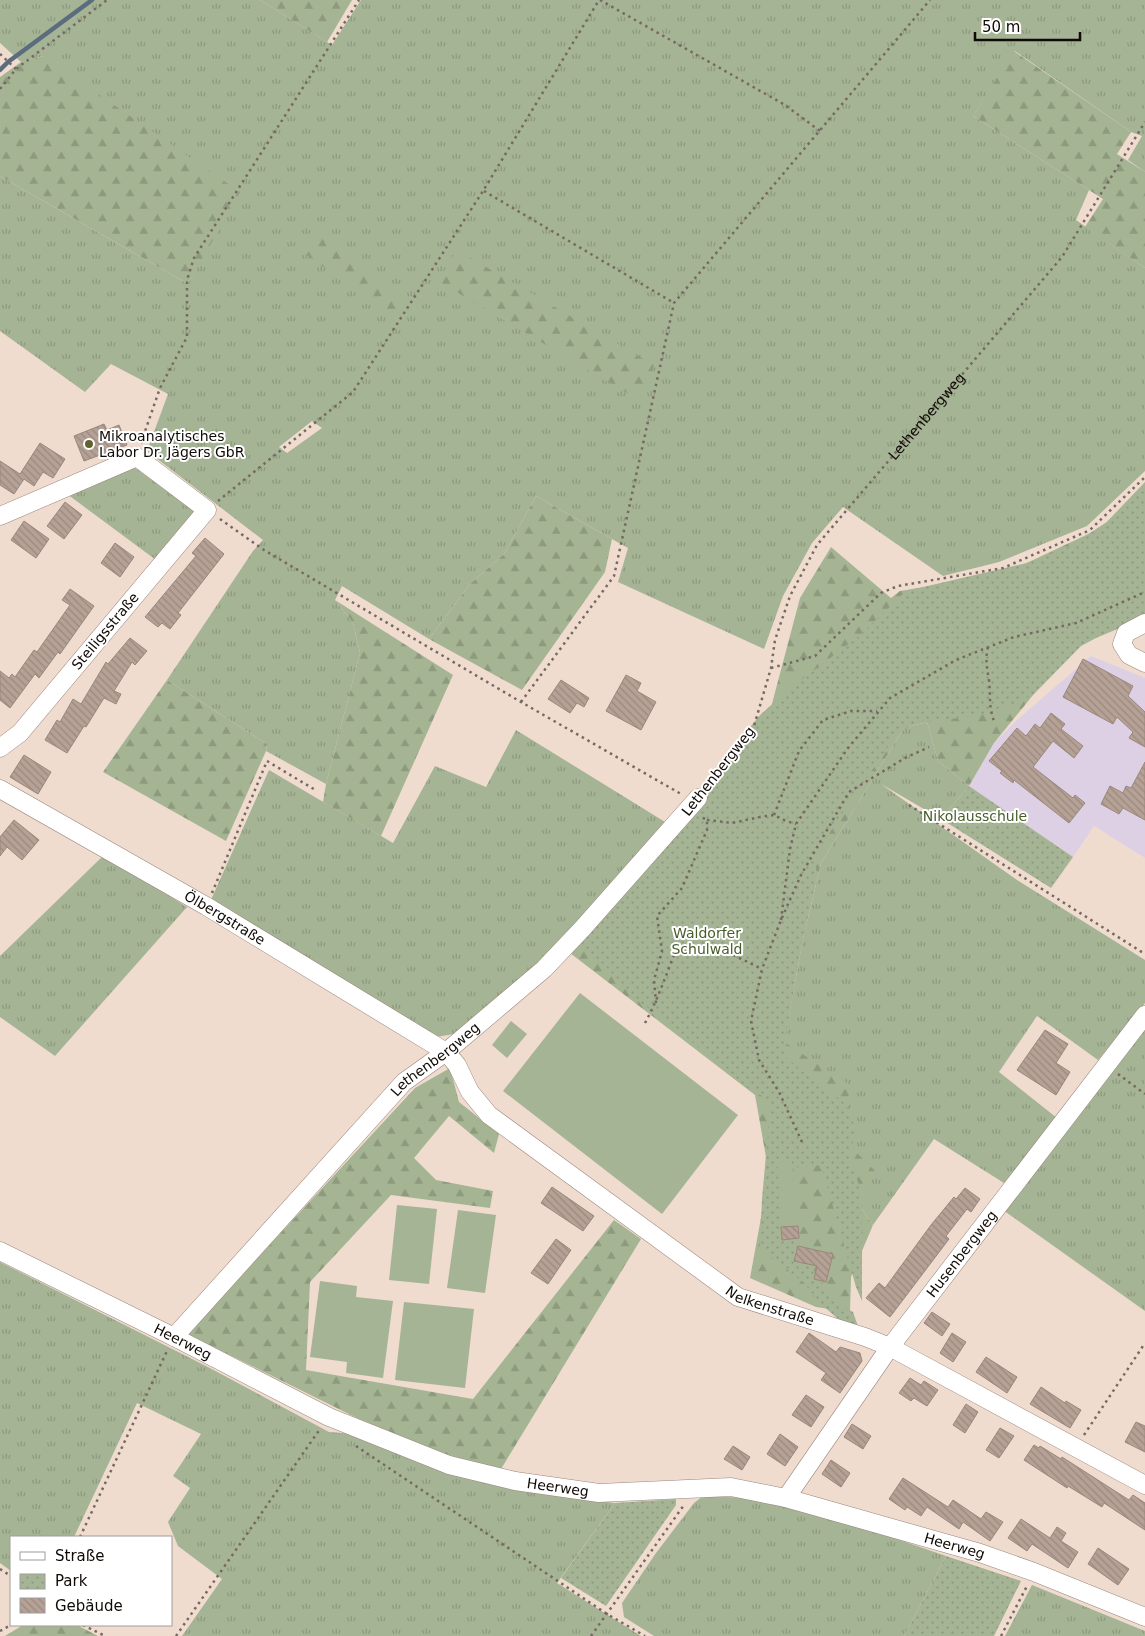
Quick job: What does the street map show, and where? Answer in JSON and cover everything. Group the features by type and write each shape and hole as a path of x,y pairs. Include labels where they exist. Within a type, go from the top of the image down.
{"street":[{"path":"0,516 137,457 207,510"},
{"name":"Steiligsstraße","path":"0,748 20,733 207,510"},
{"path":"1145,623 1126,633 1122,644 1129,655 1145,663"},
{"name":"Ölbergstraße","path":"0,789 206,906 446,1052"},
{"name":"Lethenbergweg","path":"174,1337 404,1082 446,1052 544,969 694,804"},
{"name":"Husenbergweg","path":"786,1498 890,1347 1145,1016"},
{"name":"Nelkenstraße","path":"446,1052 457,1065 470,1092 490,1115 738,1296 865,1336 890,1347 1145,1485"},
{"name":"Heerweg","path":"0,1252 174,1337 329,1417 450,1465 515,1481 599,1494 731,1487 786,1498 980,1553 1034,1572 1145,1617"}],"path":[{"path":"0,89 16,69 107,0"},
{"path":"137,457 160,388 187,338 187,280 194,258 359,0"},
{"path":"656,1003 654,980 662,951 657,916 682,888 707,830 707,820 694,804 264,550 207,510 353,392 483,190 599,0 785,105 820,131"},
{"path":"521,702 614,576 674,303 930,0"},
{"path":"0,54 16,69"},
{"name":"Lethenbergweg","path":"694,804 754,726 771,668 775,640 790,596 817,546 1062,256 1145,122"},
{"path":"483,190 674,303"},
{"path":"771,668 815,656 882,593 898,586 1003,568 1090,530 1145,477"},
{"path":"781,920 790,849 796,824 848,748 890,698 956,660 1014,637 1076,623 1145,592"},
{"path":"988,647 985,659 989,681 990,710 995,724"},
{"path":"774,815 799,750 823,720 851,712 878,712"},
{"path":"802,1142 779,1092 759,1060 751,1021 762,969 801,875 849,792 905,758 928,748"},
{"path":"206,906 267,762 317,791"},
{"path":"909,805 1145,954"},
{"path":"707,820 732,823 760,816 774,815 796,824"},
{"path":"645,1023 656,1003 660,987 674,955 703,945 722,950 762,969"},
{"path":"1106,1066 1145,1094"},
{"path":"80,1536 174,1337"},
{"path":"1076,1447 1145,1343"},
{"path":"176,1636 329,1417"},
{"path":"356,1446 607,1614 645,1636"},
{"path":"591,1636 687,1501 688,1488"},
{"path":"1001,1636 1034,1572"},
{"path":"85,1626 105,1636"}],"shaded area":[{"name":"Nikolausschule","path":"1091,656 1145,678 1145,858 1094,826 1073,857 969,786 995,742 1017,720"}],"green space":[{"path":"0,0 260,0 332,45 361,0 1145,0 1145,172 1128,160 1142,136 1131,132 1015,51 973,116 1089,190 1076,220 1145,268 1145,471 1087,526 999,562 943,576 843,507 812,543 783,596 764,649 618,582 628,548 536,496 504,554 470,584 429,639 342,586 335,600 353,623 360,653 326,784 266,751 267,744 167,680 253,551 263,540 147,451 168,394 111,364 85,392 0,331 0,176 188,284 209,244 43,56 21,62 0,43","holes":["312,421 322,428 287,453 279,447"]},
{"path":"260,0 352,0 327,42"},
{"path":"1014,51 1131,132 1117,154 1145,172 1145,268 1085,227 1103,199 973,116"},
{"path":"43,56 240,192 188,284 0,176 0,77 21,62"},
{"path":"320,237 408,301 397,319 305,254"},
{"path":"457,250 654,365 644,403 438,281"},
{"path":"134,467 197,513 156,560 67,494"},
{"name":"Waldorfer Schulwald","path":"1145,482 1145,612 1073,646 994,743 969,786 938,761 927,722 904,728 821,863 803,939 784,1042 850,1085 845,1141 875,1171 861,1208 873,1225 851,1277 850,1312 816,1307 750,1278 769,1174 755,1095 570,953 769,715 800,598 831,547 891,598 900,591 1003,574 1101,528"},
{"name":"Waldorfer Schulwald","path":"1145,485 1145,622 1115,630 1081,646 1034,694 1021,701 990,713 920,722 899,731 814,858 817,874 798,962 784,1047 787,1058 846,1104 856,1130 849,1157 859,1185 862,1215 862,1301 856,1287 821,1165 792,1168 794,1225 800,1248 820,1280 839,1304 853,1312 860,1332 846,1326 821,1304 804,1283 760,1248 762,1199 770,1110 764,1097 750,1090 675,1028 640,1002 606,967 569,938 691,800 760,715 788,690 859,636 906,591 1027,563 1070,546 1110,520"},
{"path":"536,496 612,539 605,572 522,690 429,639 470,584 504,554"},
{"path":"335,600 453,675 381,836 323,802 360,653 353,623"},
{"path":"167,680 267,744 266,751 226,841 103,772"},
{"path":"927,722 938,761 969,786 941,819 881,784 1017,880 1145,960 1145,1003 1098,1060 1037,1016 999,1072 1057,1118 1004,1183 934,1139 873,1225 861,1208 845,1141 784,1042 803,939 821,863 904,728"},
{"path":"516,730 670,825 539,963 454,1034 436,1037 210,902 269,770 393,843 435,766 486,787"},
{"name":"Nikolausschule","path":"969,786 1073,857 1051,888 941,819"},
{"path":"104,855 187,907 55,1056 0,1017 0,956"},
{"path":"580,993 738,1115 662,1214 503,1091"},
{"path":"511,1021 527,1034 507,1058 492,1045"},
{"path":"1145,1026 1145,1311 1003,1210"},
{"path":"450,1068 459,1102 499,1134 494,1153 449,1116 414,1158 436,1180 493,1191 490,1208 391,1195 310,1282 306,1370 473,1399 614,1220 641,1239 501,1469 444,1454 359,1419 187,1334 415,1088"},
{"path":"792,1161 798,1226 781,1227 777,1162"},
{"path":"397,1205 437,1209 429,1284 389,1280"},
{"path":"458,1210 496,1215 485,1293 447,1288"},
{"path":"0,1262 206,1366 329,1432 355,1434 445,1472 515,1490 615,1503 557,1583 641,1636 182,1636 222,1579 178,1546 168,1522 190,1488 173,1476 201,1434 137,1403 74,1536 10,1536 10,1570 0,1563"},
{"path":"320,1281 357,1286 356,1297 393,1301 383,1378 346,1373 347,1362 310,1357"},
{"path":"404,1302 474,1309 465,1388 395,1380"},
{"path":"703,1496 750,1498 868,1529 946,1556 904,1636 654,1636 624,1617 622,1603 656,1553 694,1503"},
{"path":"676,1499 676,1505 606,1606 561,1578 615,1503"},
{"path":"946,1556 1021,1581 994,1636 904,1636"},
{"path":"1032,1585 1145,1631 1145,1636 1005,1636"},
{"path":"21,1626 79,1626 98,1636 5,1636"}],"building":[{"path":"104,424 107,430 119,425 127,445 84,461 74,436"},
{"path":"40,443 65,459 53,478 43,472 34,486 24,479 14,494 0,485 0,461 20,474"},
{"path":"65,502 82,515 64,539 47,526"},
{"path":"24,521 49,539 36,558 11,540"},
{"path":"205,538 224,554 178,613 181,615 170,629 162,623 158,627 145,617 196,556 192,553"},
{"path":"115,543 134,557 120,577 101,563"},
{"path":"70,589 94,606 60,654 58,652 39,678 35,674 10,708 0,700 0,671 9,678 12,674 15,677 34,650 37,652 70,605 62,600"},
{"path":"130,638 147,651 135,665 132,662 114,691 121,694 116,704 104,698 67,753 45,740 57,720 60,722 73,699 81,704 106,662 108,664"},
{"path":"1083,659 1133,686 1128,696 1145,712 1145,747 1129,738 1133,732 1117,717 1113,724 1063,697"},
{"path":"626,675 641,683 637,691 656,702 641,730 606,711"},
{"path":"561,680 589,698 584,707 577,703 570,713 548,699"},
{"path":"1051,713 1065,724 1061,729 1083,746 1074,758 1053,741 1033,767 1073,798 1075,795 1085,803 1069,823 1014,780 1013,783 1000,773 1002,771 989,761 1017,728 1026,736 1035,724 1040,728"},
{"path":"24,755 51,772 38,794 10,777"},
{"path":"1145,762 1145,820 1123,808 1119,814 1101,804 1110,786 1123,793 1126,786 1131,788"},
{"path":"14,820 39,840 22,860 7,847 0,856 0,837"},
{"path":"1045,1030 1068,1044 1056,1063 1070,1072 1056,1095 1017,1070"},
{"path":"552,1187 594,1216 583,1231 541,1203"},
{"path":"965,1188 980,1199 971,1212 967,1209 946,1236 949,1239 890,1317 866,1298 879,1283 885,1288 931,1225 954,1197 956,1199"},
{"path":"798,1226 799,1238 782,1240 781,1227"},
{"path":"556,1239 571,1250 548,1284 531,1273"},
{"path":"798,1246 833,1254 826,1282 814,1279 817,1266 794,1261"},
{"path":"932,1312 950,1324 942,1336 924,1323"},
{"path":"809,1333 836,1352 840,1347 860,1353 862,1361 840,1393 821,1380 826,1373 796,1352"},
{"path":"952,1333 966,1342 953,1362 940,1353"},
{"path":"986,1357 1017,1377 1007,1393 976,1372"},
{"path":"910,1378 921,1385 924,1381 938,1390 927,1406 914,1398 911,1401 899,1393"},
{"path":"1041,1387 1065,1403 1066,1401 1081,1410 1070,1428 1030,1404"},
{"path":"806,1395 824,1407 811,1427 792,1415"},
{"path":"966,1404 978,1412 965,1433 953,1425"},
{"path":"1136,1422 1145,1426 1145,1452 1125,1442"},
{"path":"852,1424 871,1436 863,1449 844,1437"},
{"path":"1000,1428 1014,1436 999,1458 986,1450"},
{"path":"780,1434 798,1447 785,1466 767,1454"},
{"path":"1034,1445 1039,1448 1040,1446 1061,1459 1062,1457 1129,1500 1133,1495 1145,1503 1145,1530 1104,1503 1102,1507 1068,1486 1067,1488 1024,1460"},
{"path":"733,1446 750,1457 742,1470 724,1459"},
{"path":"831,1460 850,1473 841,1487 822,1474"},
{"path":"903,1478 948,1507 953,1500 981,1519 986,1512 1003,1522 990,1541 963,1522 959,1529 927,1507 921,1516 907,1507 905,1510 889,1499"},
{"path":"1021,1519 1050,1538 1057,1527 1066,1533 1061,1541 1078,1552 1068,1568 1032,1544 1027,1551 1008,1538"},
{"path":"1098,1548 1129,1569 1118,1585 1088,1564"}],"waterway":[{"path":"0,70 8,62 92,0"}],"place":[{"name":"Mikroanalytisches Labor Dr. Jägers GbR","path":"89,444"}]}
